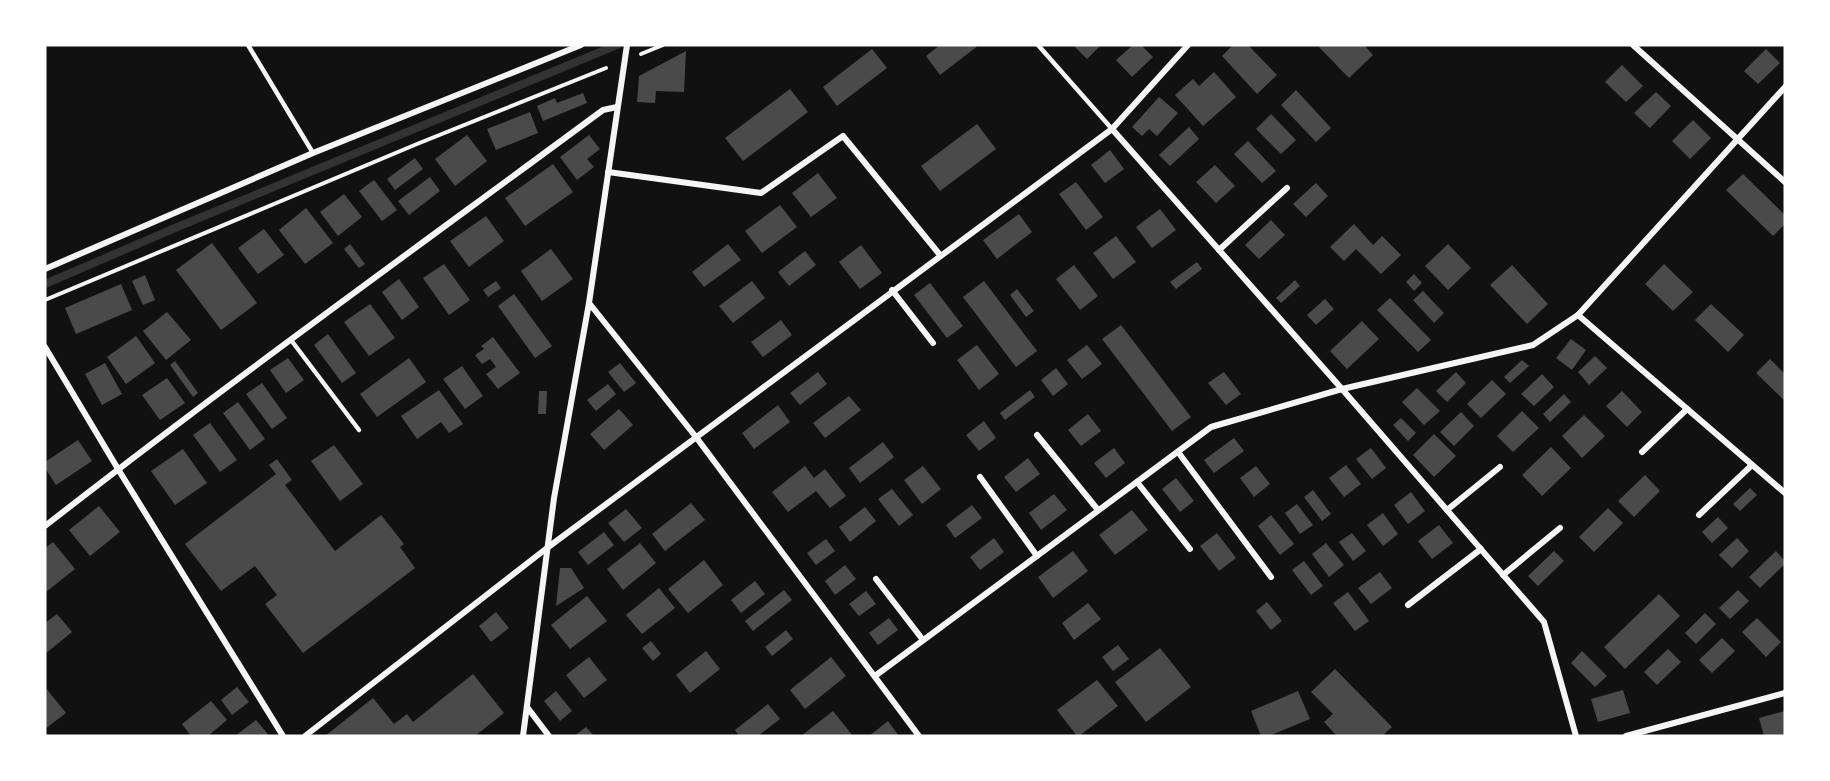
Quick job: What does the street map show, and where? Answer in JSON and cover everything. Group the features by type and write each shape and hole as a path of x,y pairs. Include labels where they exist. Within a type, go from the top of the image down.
{"street":[{"path":"45,269 313,153 581,45"},
{"path":"305,736 547,548 1112,129 1188,45"},
{"path":"1633,45 1785,182"},
{"path":"523,736 554,498 589,303 627,48"},
{"path":"875,676 1211,427 1342,389 1533,345 1578,315 1785,87"},
{"path":"45,526 291,340 603,110 617,107"},
{"path":"1112,129 1544,622 1576,736"},
{"path":"608,172 761,193 843,136 940,255"},
{"path":"1220,250 1287,188"},
{"path":"892,290 933,343"},
{"path":"589,303 696,437 919,736"},
{"path":"1578,315 1785,493"},
{"path":"45,347 283,736"},
{"path":"1642,452 1687,409"},
{"path":"1037,435 1098,510"},
{"path":"1178,452 1271,577"},
{"path":"1699,515 1752,465"},
{"path":"1447,510 1500,467"},
{"path":"980,477 1037,556"},
{"path":"1137,482 1190,549"},
{"path":"1503,575 1560,528"},
{"path":"1408,605 1481,549"},
{"path":"876,579 923,640"},
{"path":"1626,736 1785,693"},
{"path":"527,707 549,736"}],"lane":[{"path":"248,45 313,153"},
{"path":"1038,45 1112,129"},
{"path":"291,340 359,430"}],"path":[{"path":"647,51 663,45"},
{"path":"45,300 417,144 606,68"}],"building":[{"path":"940,45 979,45 940,75 926,56"},
{"path":"1073,45 1101,45 1087,59"},
{"path":"1133,45 1141,45 1153,57 1132,77 1116,60"},
{"path":"1233,45 1248,45 1277,75 1257,94 1222,56"},
{"path":"1317,45 1364,45 1373,55 1349,78"},
{"path":"872,49 887,68 837,106 823,87"},
{"path":"1766,49 1780,63 1758,84 1744,71"},
{"path":"686,51 684,92 656,91 655,103 637,102 639,76"},
{"path":"1622,65 1643,86 1626,102 1605,82"},
{"path":"1214,72 1236,97 1203,126 1175,95 1193,79 1199,86"},
{"path":"790,89 808,112 743,161 725,138"},
{"path":"1296,90 1331,128 1316,142 1281,105"},
{"path":"1656,92 1671,106 1650,128 1634,113"},
{"path":"583,93 587,103 543,121 537,106 555,98 557,103"},
{"path":"1159,97 1178,113 1157,136 1149,129 1142,136 1132,127"},
{"path":"530,112 538,133 496,150 487,129"},
{"path":"1271,114 1296,140 1281,154 1256,129"},
{"path":"1693,120 1711,138 1690,159 1672,141"},
{"path":"977,124 996,149 940,191 921,166"},
{"path":"1189,127 1199,139 1170,166 1159,155"},
{"path":"467,135 487,161 455,186 435,159"},
{"path":"589,135 600,149 587,159 594,167 577,180 560,157"},
{"path":"1248,141 1276,171 1262,183 1234,154"},
{"path":"1110,150 1124,169 1105,183 1091,165"},
{"path":"415,158 423,169 395,190 387,179"},
{"path":"553,164 573,192 525,226 505,198"},
{"path":"1215,165 1235,186 1216,203 1196,182"},
{"path":"818,173 837,198 811,217 792,193"},
{"path":"1743,174 1785,215 1785,224 1773,236 1726,190"},
{"path":"430,177 440,191 409,215 398,201"},
{"path":"374,180 397,210 382,221 359,191"},
{"path":"1076,182 1103,217 1086,230 1059,194"},
{"path":"1316,183 1328,196 1306,217 1293,204"},
{"path":"344,194 362,217 338,236 320,212"},
{"path":"780,205 797,227 762,253 745,231"},
{"path":"306,208 333,243 305,264 279,230"},
{"path":"1160,209 1176,230 1152,248 1136,227"},
{"path":"1019,214 1032,232 997,259 983,240"},
{"path":"486,216 504,241 469,267 450,241"},
{"path":"1271,220 1285,235 1259,259 1245,245"},
{"path":"1354,224 1373,245 1382,236 1401,255 1381,274 1356,249 1344,261 1330,247"},
{"path":"264,229 284,255 258,274 238,248"},
{"path":"1116,236 1136,262 1113,279 1093,253"},
{"path":"212,243 257,303 221,330 176,270"},
{"path":"350,244 365,264 359,268 344,249"},
{"path":"728,244 741,260 704,287 692,272"},
{"path":"1448,244 1471,268 1448,290 1425,266"},
{"path":"861,245 882,273 860,289 839,262"},
{"path":"551,249 573,279 542,301 521,271"},
{"path":"805,251 816,265 789,286 778,272"},
{"path":"1197,262 1202,269 1176,289 1170,282"},
{"path":"444,264 470,300 449,315 423,278"},
{"path":"1664,264 1693,292 1673,311 1645,284"},
{"path":"1074,265 1098,296 1080,310 1056,279"},
{"path":"1512,265 1548,304 1527,324 1490,285"},
{"path":"1414,274 1422,283 1414,291 1406,282"},
{"path":"145,275 155,300 143,305 132,281"},
{"path":"399,279 419,307 402,320 382,292"},
{"path":"1295,280 1300,286 1281,303 1276,298"},
{"path":"496,281 501,288 488,297 483,290"},
{"path":"752,281 765,298 733,323 719,306"},
{"path":"984,281 1037,351 1016,367 963,297"},
{"path":"930,283 963,326 947,338 914,295"},
{"path":"121,284 132,310 76,334 65,308"},
{"path":"1017,289 1034,311 1026,317 1010,295"},
{"path":"1423,291 1444,313 1434,323 1413,300"},
{"path":"514,294 552,346 535,358 498,306"},
{"path":"1390,298 1431,340 1418,352 1377,310"},
{"path":"1325,299 1334,309 1316,325 1307,315"},
{"path":"370,304 395,338 369,356 344,322"},
{"path":"1711,304 1744,335 1728,352 1695,320"},
{"path":"167,312 191,340 166,360 143,331"},
{"path":"781,320 792,335 763,357 751,342"},
{"path":"1362,321 1379,339 1347,369 1330,351"},
{"path":"1121,325 1191,417 1172,431 1102,339"},
{"path":"328,334 356,373 342,383 314,345"},
{"path":"136,336 155,363 126,384 107,357"},
{"path":"493,337 520,373 498,389 486,374 496,367 490,359 482,364 475,355 484,349 481,346"},
{"path":"1571,339 1586,350 1572,370 1556,358"},
{"path":"977,345 999,374 979,390 957,360"},
{"path":"1087,345 1102,364 1082,379 1067,360"},
{"path":"1595,356 1607,368 1589,385 1578,372"},
{"path":"288,358 304,380 286,393 270,370"},
{"path":"409,358 426,382 377,417 360,394"},
{"path":"1770,359 1785,374 1784,400 1756,373"},
{"path":"1522,360 1529,366 1510,383 1504,377"},
{"path":"175,361 198,393 193,397 170,365"},
{"path":"105,363 122,394 102,405 85,374"},
{"path":"620,363 636,383 624,392 608,372"},
{"path":"462,366 483,396 465,409 443,379"},
{"path":"1056,368 1068,384 1053,396 1041,380"},
{"path":"818,372 827,384 800,405 790,393"},
{"path":"1224,372 1241,394 1226,405 1208,383"},
{"path":"1456,372 1466,383 1447,402 1436,391"},
{"path":"1542,374 1554,387 1534,406 1521,394"},
{"path":"167,378 185,403 160,420 142,395"},
{"path":"1492,380 1506,394 1481,418 1467,404"},
{"path":"262,383 287,418 272,429 246,394"},
{"path":"608,384 616,394 596,411 587,400"},
{"path":"1417,388 1440,411 1424,425 1402,402"},
{"path":"439,390 463,424 449,433 441,422 417,439 401,416"},
{"path":"1030,390 1035,397 1005,420 1000,413"},
{"path":"539,391 547,391 546,414 538,414"},
{"path":"1622,391 1642,412 1627,427 1606,406"},
{"path":"1564,394 1571,402 1550,422 1543,414"},
{"path":"849,396 861,410 825,438 813,423"},
{"path":"238,402 265,439 250,450 223,413"},
{"path":"778,405 790,422 754,449 742,433"},
{"path":"619,409 633,425 604,450 590,434"},
{"path":"1522,411 1539,428 1513,452 1497,436"},
{"path":"1461,412 1474,426 1454,446 1440,432"},
{"path":"1088,414 1101,431 1081,446 1068,430"},
{"path":"1584,415 1605,436 1582,458 1562,436"},
{"path":"1401,418 1416,433 1408,441 1393,425"},
{"path":"984,421 996,438 979,451 966,435"},
{"path":"210,423 237,460 220,472 193,435"},
{"path":"1434,434 1456,456 1434,477 1413,455"},
{"path":"1234,438 1244,451 1214,473 1204,460"},
{"path":"78,440 92,461 56,485 45,468 45,462"},
{"path":"883,442 894,457 860,483 849,468"},
{"path":"334,445 363,484 340,501 311,461"},
{"path":"1551,447 1571,468 1542,496 1522,475"},
{"path":"1114,448 1125,463 1106,478 1094,463"},
{"path":"1371,448 1386,468 1372,479 1356,459"},
{"path":"183,449 207,483 175,505 151,471"},
{"path":"1028,458 1040,474 1016,492 1004,477"},
{"path":"277,459 292,480 285,485 335,551 381,515 404,544 400,547 415,568 303,653 265,604 277,595 255,566 221,591 185,544 276,474 269,465"},
{"path":"1346,465 1361,484 1344,497 1329,478"},
{"path":"805,466 814,478 825,469 846,496 830,508 816,491 788,512 772,492"},
{"path":"923,466 941,489 922,504 904,480"},
{"path":"1256,466 1270,484 1254,497 1240,478"},
{"path":"1645,475 1660,491 1634,517 1618,501"},
{"path":"1176,478 1194,501 1180,512 1162,489"},
{"path":"1750,488 1757,495 1740,511 1733,504"},
{"path":"892,489 913,515 899,526 878,499"},
{"path":"1313,490 1331,514 1322,521 1304,497"},
{"path":"1411,492 1425,511 1408,524 1394,505"},
{"path":"1054,494 1067,510 1041,530 1029,513"},
{"path":"691,503 705,520 665,551 652,534"},
{"path":"1297,504 1313,525 1300,534 1285,513"},
{"path":"972,505 982,518 955,538 946,525"},
{"path":"99,506 120,532 90,556 69,530"},
{"path":"865,507 876,521 850,542 839,527"},
{"path":"1608,508 1623,523 1594,552 1579,537"},
{"path":"626,509 642,528 624,542 608,523"},
{"path":"1132,510 1148,530 1115,555 1099,535"},
{"path":"1383,513 1398,534 1383,546 1367,525"},
{"path":"1271,515 1294,544 1280,555 1258,526"},
{"path":"1718,517 1728,528 1712,543 1702,532"},
{"path":"1439,525 1453,543 1432,559 1418,541"},
{"path":"604,532 614,545 588,565 578,552"},
{"path":"1217,533 1236,558 1219,571 1200,546"},
{"path":"1352,533 1366,551 1353,561 1339,542"},
{"path":"994,538 1004,552 980,570 970,557"},
{"path":"1737,538 1749,551 1732,568 1719,555"},
{"path":"826,539 835,551 816,565 807,553"},
{"path":"53,542 75,569 46,592 45,548"},
{"path":"640,543 656,563 623,590 607,569"},
{"path":"1326,543 1344,565 1329,577 1312,554"},
{"path":"1073,551 1088,571 1053,598 1038,577"},
{"path":"1554,551 1564,561 1538,586 1528,576"},
{"path":"1776,551 1785,564 1760,588 1749,577"},
{"path":"704,560 723,585 688,613 668,589"},
{"path":"1304,561 1323,586 1311,595 1292,570"},
{"path":"845,565 856,579 835,595 825,581"},
{"path":"560,568 571,568 584,588 556,606"},
{"path":"1380,572 1392,588 1371,604 1358,588"},
{"path":"755,581 765,594 741,613 731,600"},
{"path":"659,588 675,608 642,634 626,615"},
{"path":"784,590 792,600 753,631 745,621"},
{"path":"1738,590 1749,601 1730,619 1719,608"},
{"path":"866,591 876,604 859,616 849,604"},
{"path":"1348,592 1369,621 1355,631 1333,603"},
{"path":"1659,594 1680,616 1625,669 1604,647"},
{"path":"587,596 607,621 570,649 551,625"},
{"path":"1267,602 1282,621 1271,630 1256,611"},
{"path":"1088,603 1101,619 1074,640 1062,623"},
{"path":"496,612 509,628 491,642 479,626"},
{"path":"1705,613 1716,624 1696,644 1685,633"},
{"path":"57,614 72,632 45,654 45,623"},
{"path":"889,618 898,630 878,645 869,633"},
{"path":"1757,618 1781,642 1766,657 1742,632"},
{"path":"786,630 793,639 772,656 765,647"},
{"path":"1722,638 1735,651 1712,673 1699,660"},
{"path":"651,641 661,654 653,661 642,648"},
{"path":"1118,645 1129,659 1113,671 1102,657"},
{"path":"1160,648 1191,687 1146,722 1115,682"},
{"path":"1668,649 1681,662 1657,685 1644,672"},
{"path":"706,651 720,669 690,693 676,675"},
{"path":"1582,651 1607,676 1595,687 1571,663"},
{"path":"589,657 607,680 584,698 566,675"},
{"path":"831,657 846,676 805,709 790,690"},
{"path":"1335,669 1392,727 1382,736 1337,736 1324,722 1333,714 1311,692"},
{"path":"473,674 504,713 475,736 325,736 373,698 394,724 407,714 413,722"},
{"path":"1097,680 1118,706 1077,736 1057,710"},
{"path":"45,687 66,713 45,729"},
{"path":"237,687 249,702 232,715 221,700"},
{"path":"1623,690 1630,713 1598,722 1591,699"},
{"path":"556,691 572,711 560,721 544,701"},
{"path":"1298,691 1310,719 1269,736 1261,736 1251,711"},
{"path":"211,701 227,720 208,736 191,736 182,724"},
{"path":"768,704 780,719 758,736 739,736 735,730"},
{"path":"833,711 853,736 801,736"},
{"path":"1785,711 1785,736 1764,736 1759,718"},
{"path":"256,720 268,734 265,736 235,736"},
{"path":"888,721 899,736 869,736"},
{"path":"586,727 594,736 574,736"}],"waterway":[{"path":"45,284 617,45"}]}
